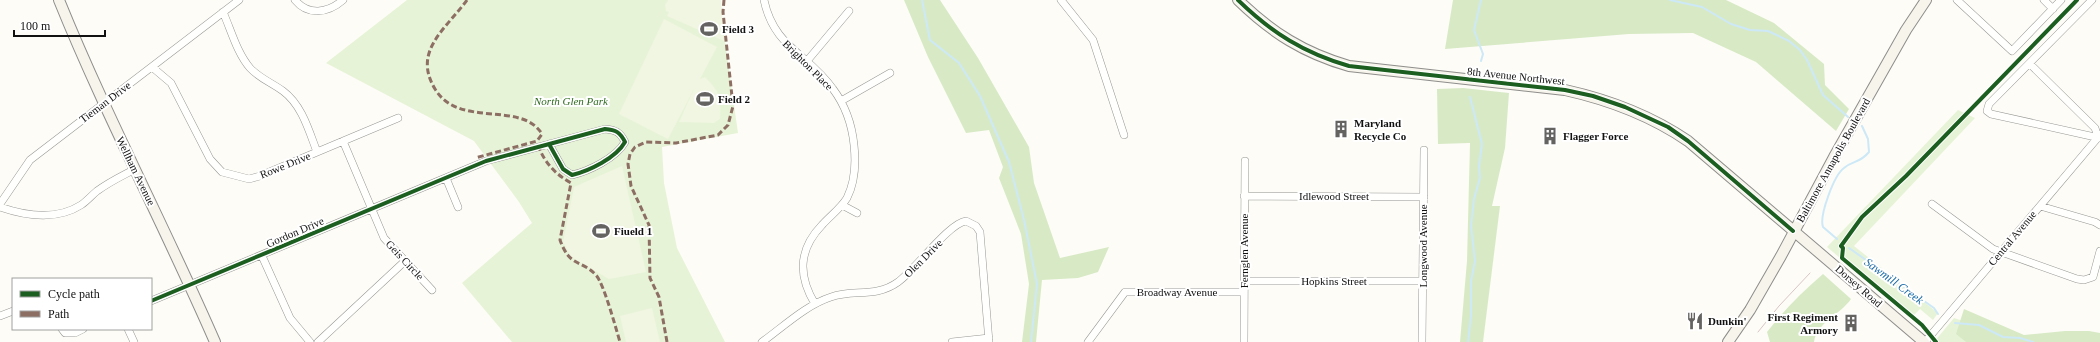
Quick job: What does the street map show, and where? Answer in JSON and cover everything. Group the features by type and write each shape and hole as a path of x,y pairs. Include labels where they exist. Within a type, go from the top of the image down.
{"street":[{"name":"Wellham Avenue","path":"59,0 103,102 190,285 215,342"},
{"name":"Tieman Drive","path":"0,204 30,160 103,102 152,67 239,0"},
{"path":"295,0 299,5 311,11 325,11 343,0"},
{"name":"Brighton Place","path":"764,0 769,19 776,31 786,44 807,61 828,82 841,101 851,131 855,154 852,185 842,205 812,236 804,256 804,282 815,304"},
{"path":"1061,0 1093,40 1124,135"},
{"name":"8th Avenue Northwest","path":"1238,0 1261,22 1304,50 1349,66 1565,90 1593,96 1640,113 1668,127 1688,141 1793,231"},
{"name":"Baltimore Annapolis Boulevard","path":"1728,342 1750,310 1906,30 1926,0"},
{"path":"1957,0 2012,51 2061,0"},
{"path":"2044,0 2053,8"},
{"path":"2092,0 1989,104 1987,112 2099,137"},
{"path":"807,61 849,11"},
{"path":"223,12 244,59 258,75 283,91 294,102 299,109 318,152"},
{"path":"2030,64 2095,128 2099,137"},
{"name":"Rowe Drive","path":"152,67 171,83 210,159 222,172 249,179 398,118"},
{"path":"841,101 890,74"},
{"name":"Gordon Drive","path":"152,301 262,256 486,161 549,144 605,129 615,130 621,135 625,142 620,150 613,155 581,173 572,175 563,169 549,144"},
{"name":"Central Avenue","path":"1924,342 2099,137"},
{"name":"Geis Circle","path":"343,141 384,238 432,290"},
{"name":"Longwood Avenue","path":"1422,342 1424,280 1424,150"},
{"name":"Fernglen Avenue","path":"1244,342 1245,160"},
{"path":"0,207 21,214 40,216 57,214 80,206 110,182 135,169"},
{"path":"446,178 458,207"},
{"name":"Idlewood Street","path":"1244,196 1424,197"},
{"path":"1932,204 1993,249 2084,280 2093,277 2100,251"},
{"path":"842,205 857,213"},
{"path":"2040,206 2095,222 2100,225"},
{"name":"Olen Drive","path":"762,342 815,304 832,296 870,293 893,285 911,271 954,226 962,222 969,221 976,226 980,237 989,340"},
{"name":"Dorsey Road","path":"1793,231 1924,342"},
{"path":"262,256 290,318 310,342"},
{"path":"318,342 405,261"},
{"name":"Hopkins Street","path":"1244,281 1424,280"},
{"name":"Broadway Avenue","path":"1088,342 1125,292 1244,292"},
{"path":"0,316 12,311"},
{"path":"63,330 65,332 74,333 82,330"},
{"path":"128,330 134,342"},
{"path":"952,342 989,340"}],"green space":[{"name":"North Glen Park","path":"407,0 719,0 738,133 662,147 664,183 677,248 725,342 512,342 462,283 532,223 519,202 474,141 326,63"},
{"name":"Field 3","path":"668,0 721,0 724,41 667,16 669,12 666,11 665,5"},
{"path":"904,0 940,0 978,58 1029,147 1034,183 1060,258 1109,247 1098,272 1078,278 1042,280 1036,342 1022,342 1029,284 1021,234 999,178 1003,167 989,130 966,133 928,57"},
{"path":"1453,0 1726,0 1774,23 1824,64 1825,85 1849,109 1836,131 1756,62 1693,33 1629,34 1445,49"},
{"path":"664,19 717,47 700,79 705,77 717,91 720,100 720,119 714,123 679,122 694,89 668,139 619,114"},
{"path":"1463,88 1509,93 1505,148 1492,206 1500,206 1483,342 1460,342 1467,261 1470,143 1438,144 1437,89"},
{"path":"1958,110 1975,118 1854,246 1938,313 1933,320 1920,309 1911,318 1827,247"},
{"name":"Fiueld 1","path":"622,166 646,272 609,279 571,257 563,242 574,187"},
{"path":"1823,274 1851,299 1824,324 1816,335 1814,342 1770,342 1767,332 1780,316"},
{"path":"652,308 660,342 626,342 620,316"},
{"path":"1964,309 2024,335 2065,331 2089,331 2100,333 2100,342 1966,342 1956,334"},
{"path":"1954,318 2009,336 2094,342 1934,342"}],"waterway":[{"path":"922,0 930,40 959,63 980,96 1009,162 1024,220 1037,284 1031,342"},
{"path":"1481,0 1474,30 1483,54 1481,61"},
{"name":"Sawmill Creek","path":"1670,0 1702,7 1731,24 1750,30 1768,31 1789,41 1800,50 1807,60 1823,95 1848,117"},
{"path":"1468,342 1471,316 1471,281 1475,261 1471,226 1474,199 1480,178 1479,166 1482,144 1470,97"},
{"name":"Sawmill Creek","path":"1837,239 1823,227 1823,214 1828,196 1840,172 1869,152 1868,139 1862,126"},
{"name":"Sawmill Creek","path":"1849,248 1934,308 1938,314"},
{"name":"Sawmill Creek","path":"1955,323 1979,325 2003,337 2020,338 2033,342"}],"tram line":[{"path":"1758,332 1779,306 1810,273"}],"marked path":[{"path":"467,0 434,41 429,52 427,63 429,75 435,89 446,101 459,108 474,112 520,118 532,124 542,134 537,141 475,158"},
{"path":"667,342 659,297 650,278 649,225 631,186 628,164 630,154 635,147 646,142 676,143 718,135 728,125 733,106 723,12 724,0"},
{"path":"538,145 543,157 551,167 560,176 571,183 560,240 568,255 576,262 591,270 599,280 613,317 620,342"}],"cycle path":[{"path":"1238,0 1263,22 1289,40 1317,55 1349,66 1565,90 1593,96 1625,107 1668,127 1688,141 1793,231"},
{"path":"1936,342 1922,325 1842,258 1843,248 1841,246 1862,217 1906,176 2077,0"},
{"path":"605,129 617,132 625,142 621,148 602,163 572,175 563,169 549,144 605,129"},
{"path":"152,301 486,161 549,144"}],"place":[{"name":"Field 3","path":"709,29"},
{"name":"Field 2","path":"705,99"},
{"name":"Maryland Recycle Co","path":"1341,129"},
{"name":"Flagger Force","path":"1550,136"},
{"name":"Fiueld 1","path":"601,231"},
{"name":"Dunkin'","path":"1695,321"},
{"name":"First Regiment Armory","path":"1851,323"}]}
